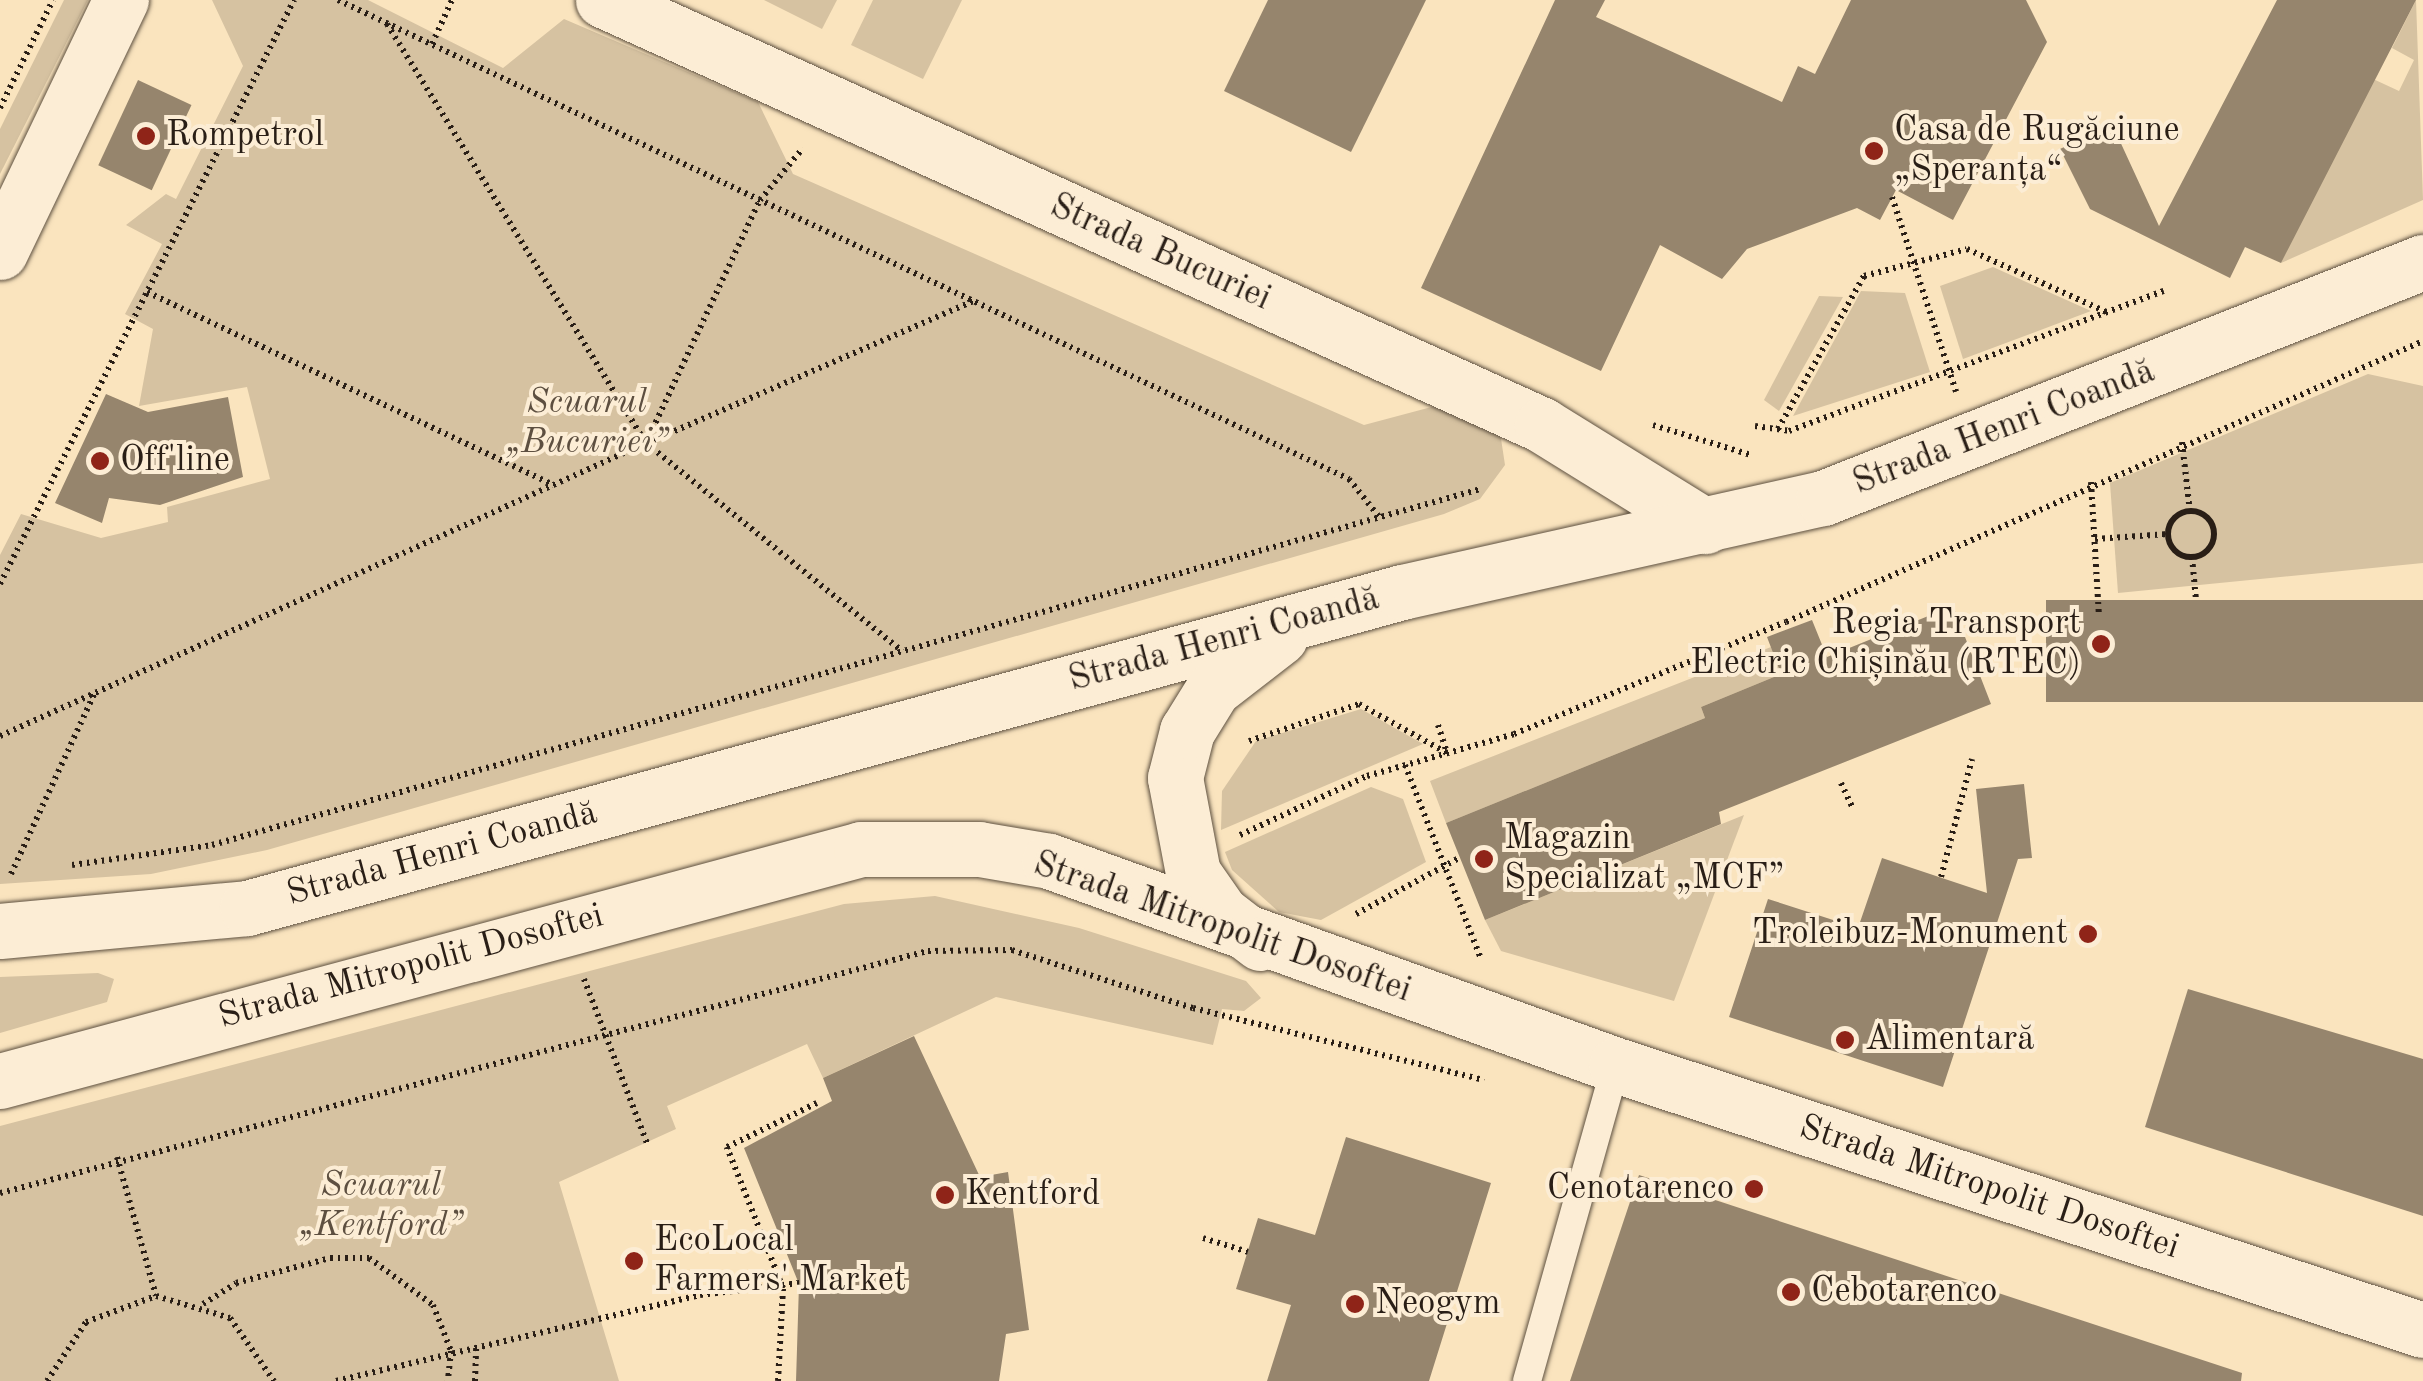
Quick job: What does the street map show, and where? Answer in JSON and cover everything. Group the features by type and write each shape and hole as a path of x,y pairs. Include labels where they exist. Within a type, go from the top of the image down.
{"street":[{"path":"0,252 121,0"},
{"name":"Strada Bucuriei","path":"603,0 1542,425 1705,526"},
{"name":"Strada Henri Coandă","path":"0,931 247,908 1332,612 1705,526 1953,452 2423,262"},
{"path":"1260,942 1192,873 1177,827 1175,778 1187,731 1213,689 1249,656 1332,612"},
{"name":"Strada Mitropolit Dosoftei","path":"0,1081 566,925 861,849 921,846 1049,861 1260,942 1616,1065 2423,1330"}],"lane":[{"path":"1527,1381 1616,1065"}],"path":[{"path":"0,108 54,0"},
{"path":"0,584 294,0"},
{"path":"338,0 1349,479 1381,519"},
{"path":"432,44 452,0"},
{"path":"386,22 646,444 904,652"},
{"path":"646,444 760,200 844,108"},
{"path":"1892,197 1958,402 1968,399"},
{"path":"1778,428 1864,276 1915,266 1967,248 2109,313"},
{"path":"1755,426 1778,428 1951,376 2164,291"},
{"path":"146,292 554,485"},
{"path":"0,736 972,301"},
{"path":"1232,838 1405,765 1447,753 1788,625 2092,482 2423,341"},
{"path":"1644,421 1761,456"},
{"path":"2168,534 2178,553 2192,556 2212,546 2214,530 2190,512 2182,442"},
{"path":"2092,482 2099,617"},
{"path":"66,866 212,845 1480,489"},
{"path":"2095,539 2168,534 2190,512"},
{"path":"2192,556 2196,600"},
{"path":"11,874 95,693"},
{"path":"1240,748 1259,732 1360,704 1447,753"},
{"path":"1438,724 1447,753"},
{"path":"1940,877 1972,759"},
{"path":"1405,765 1487,973 1468,967"},
{"path":"1841,782 1852,807"},
{"path":"1336,924 1461,857"},
{"path":"0,874 30,871"},
{"path":"566,925 600,1030 648,1146"},
{"path":"0,1193 117,1156 600,1030 928,950 994,949 1492,1082"},
{"path":"778,1381 783,1288 727,1147 817,1102"},
{"path":"117,1156 156,1296"},
{"path":"1203,1238 1248,1252"},
{"path":"203,1304 236,1283 330,1258 369,1258 432,1305 451,1351 448,1381"},
{"path":"336,1381 700,1295 799,1284"},
{"path":"47,1381 86,1322 156,1296 203,1304 252,1340 274,1381"},
{"path":"475,1381 476,1348"}],"green space":[{"path":"64,0 88,0 0,174 0,129"},
{"name":"Scuarul „Bucuriei”","path":"212,0 368,0 503,68 564,19 758,102 793,174 1364,425 1439,405 1500,432 1505,465 1480,499 1444,514 267,850 151,874 0,884 0,555 21,514 101,538 168,522 167,507 270,479 247,387 139,406 153,329 125,314 162,244 126,225 166,194 176,199 243,66"},
{"path":"764,0 837,0 822,29"},
{"path":"873,0 962,0 923,79 851,45"},
{"path":"2416,0 2423,200 2281,263 2371,78 2399,91 2414,60 2392,48"},
{"path":"1993,267 2091,311 1963,359 1940,286"},
{"path":"1861,291 1905,293 1930,372 1793,416"},
{"path":"1819,296 1843,297 1779,411 1764,400"},
{"path":"2368,374 2423,386 2423,563 2118,593 2110,483"},
{"path":"1771,647 1781,674 1701,707 1705,718 1446,823 1430,781"},
{"path":"1361,709 1423,744 1221,830 1222,791 1256,741"},
{"path":"1371,787 1403,799 1426,862 1321,920 1279,912 1232,870 1225,852"},
{"path":"1744,815 1674,1001 1501,951 1485,920"},
{"name":"Scuarul „Kentford”","path":"935,896 1079,928 1246,981 1261,998 1244,1011 1222,1009 1213,1045 996,997 823,1078 807,1044 667,1106 676,1129 559,1182 619,1381 0,1381 0,1126 844,904"},
{"path":"98,973 114,979 107,1002 0,1033 0,977"}],"building":[{"path":"1268,0 1426,0 1351,152 1224,91"},
{"path":"1555,0 1605,0 1596,17 1782,102 1798,66 1815,74 1851,0 2026,0 2047,42 1953,220 1896,190 1880,220 1857,208 1747,249 1722,279 1660,245 1601,371 1421,288"},
{"path":"2277,0 2416,0 2281,263 2245,247 2230,278 2090,209 2060,149 2112,124 2159,226"},
{"path":"138,80 191,105 152,190 98,165"},
{"path":"106,394 148,412 228,397 243,477 160,505 109,498 102,523 55,503"},
{"path":"2046,600 2423,600 2423,702 2046,702"},
{"path":"1953,606 1991,704 1719,812 1721,824 1485,920 1446,823 1705,718 1701,707 1781,674 1767,637 1812,620 1827,657"},
{"path":"2024,784 2032,858 2018,859 1943,1087 1729,1017 1768,899 1858,928 1882,858 1987,893 1976,789"},
{"path":"2188,989 2423,1059 2423,1216 2145,1127"},
{"path":"914,1036 980,1177 1008,1172 1029,1330 1006,1334 999,1381 796,1381 799,1284 744,1148 832,1101 823,1078"},
{"path":"1346,1137 1491,1183 1429,1381 1267,1381 1291,1305 1236,1289 1258,1218 1315,1235"},
{"path":"1639,1175 2242,1373 2241,1381 1570,1381"}],"place":[{"name":"Rompetrol","path":"146,136"},
{"name":"Casa de Rugăciune „Speranța“","path":"1874,151"},
{"name":"Off'line","path":"100,461"},
{"name":"Regia Transport Electric Chișinău (RTEC)","path":"2101,644"},
{"name":"Magazin Specializat „MCF”","path":"1484,859"},
{"name":"Troleibuz-Monument","path":"2088,934"},
{"name":"Alimentară","path":"1845,1040"},
{"name":"Cenotarenco","path":"1754,1189"},
{"name":"Kentford","path":"945,1195"},
{"name":"EcoLocal Farmers' Market","path":"634,1261"},
{"name":"Cebotarenco","path":"1791,1292"},
{"name":"Neogym","path":"1355,1304"}]}
